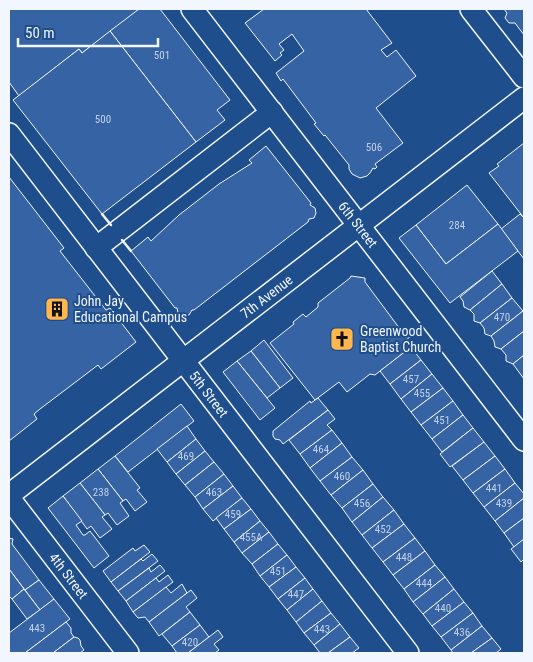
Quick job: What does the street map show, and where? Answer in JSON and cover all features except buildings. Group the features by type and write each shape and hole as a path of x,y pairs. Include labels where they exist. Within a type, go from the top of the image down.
{"street":[{"name":"6th Street","path":"192,9 524,440"},
{"path":"471,9 524,78"},
{"name":"7th Avenue","path":"9,497 524,98"},
{"path":"96,248 272,112"},
{"name":"5th Street","path":"9,134 408,653"},
{"name":"4th Street","path":"9,497 128,653"}],"wall":[{"path":"102,214 111,225"},
{"path":"122,240 131,251"}],"place":[{"name":"John Jay Educational Campus","path":"57,309"},
{"name":"Greenwood Baptist Church","path":"342,339"}]}
